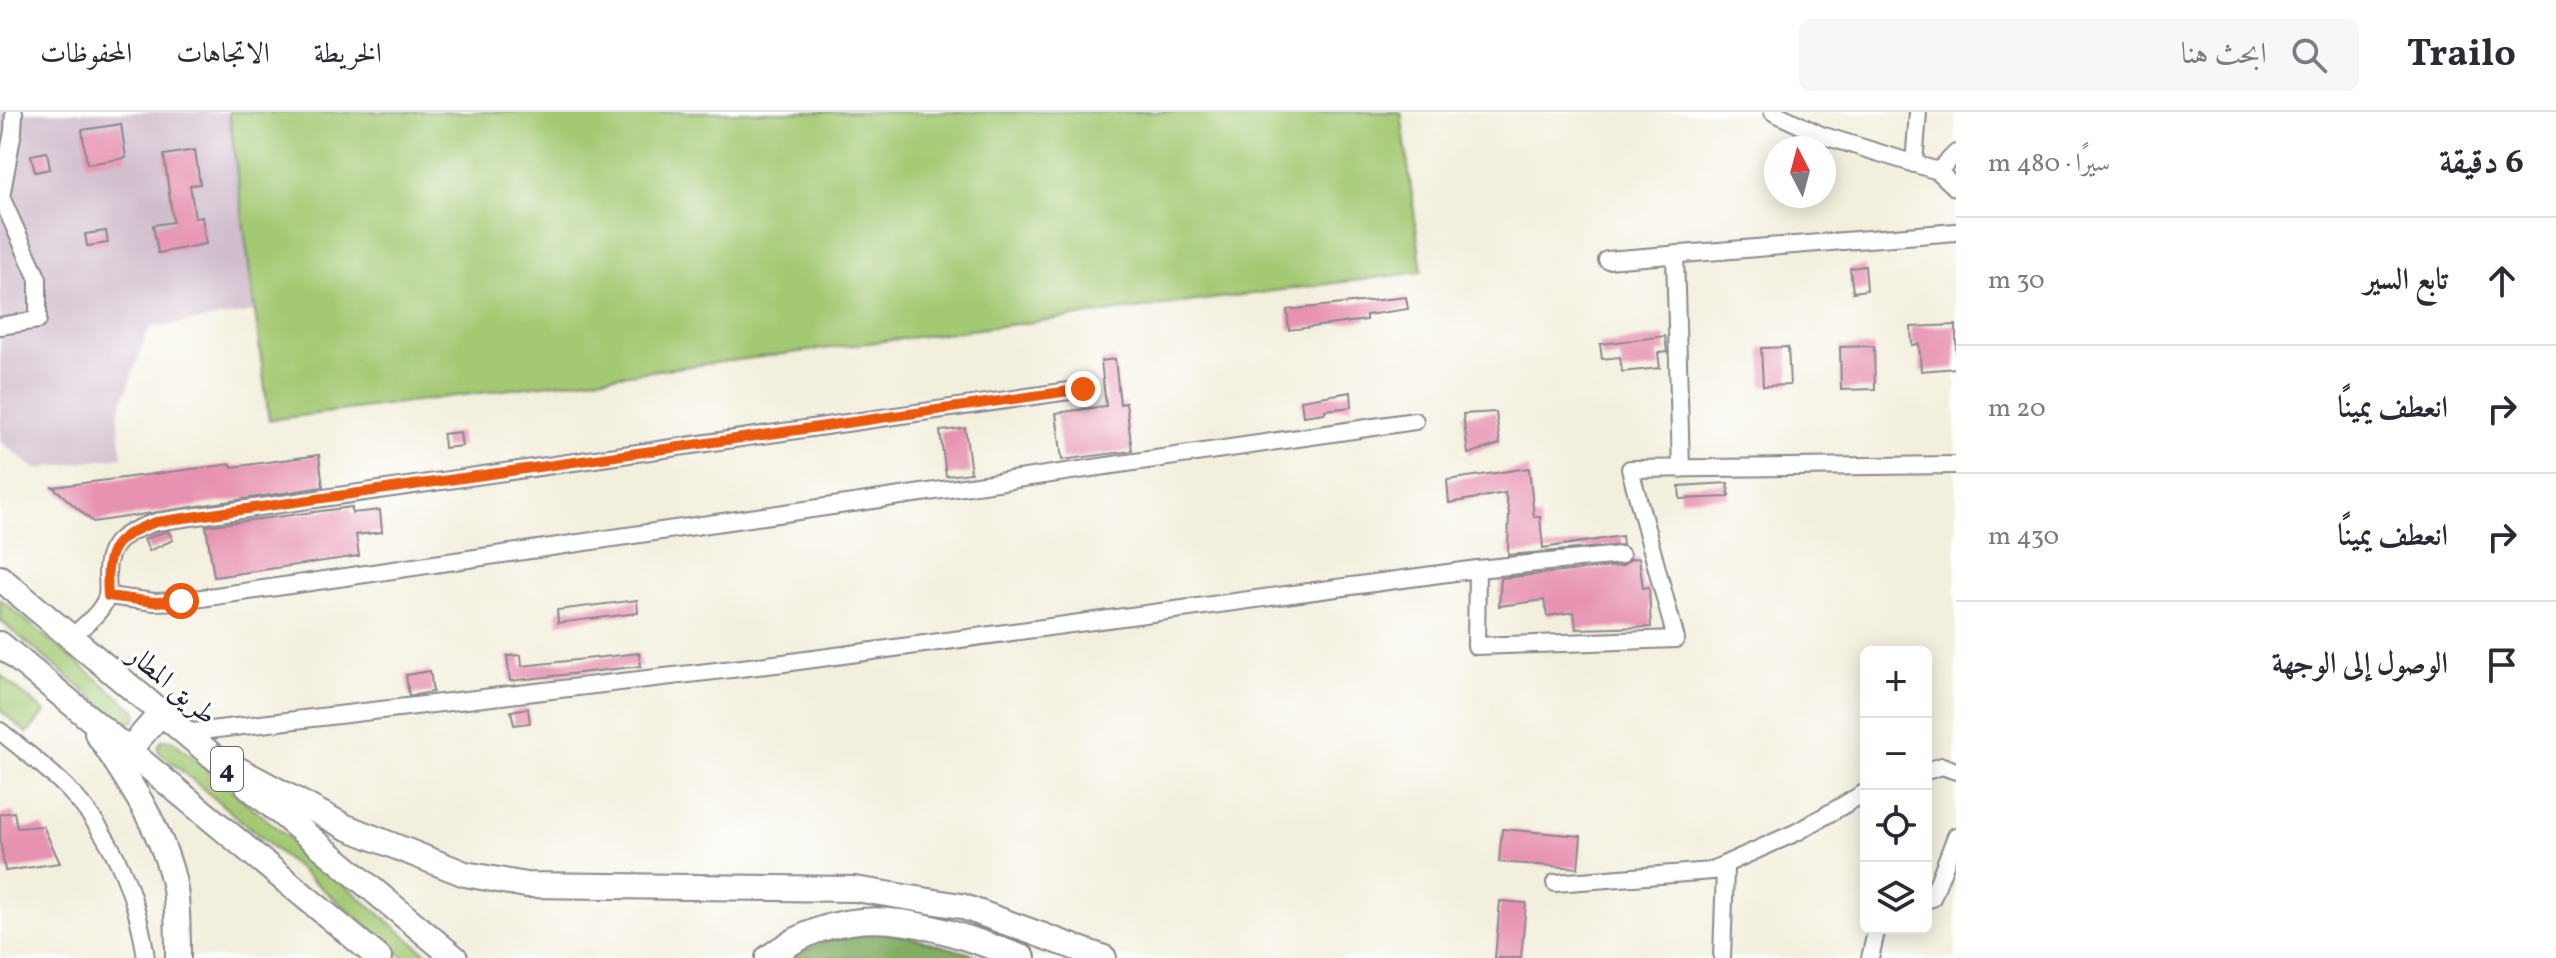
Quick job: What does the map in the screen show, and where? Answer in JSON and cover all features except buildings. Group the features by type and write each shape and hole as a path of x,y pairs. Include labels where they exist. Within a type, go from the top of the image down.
{"highway":[{"name":"طريق المطار","path":"0,578 455,958"},
{"name":"4","path":"0,644 379,958"},
{"path":"130,749 160,714"},
{"path":"87,718 131,784 165,856 174,888 178,958"},
{"path":"209,754 346,827 465,874 526,885 855,889 961,906 1104,958"},
{"path":"768,958 786,944 810,932 866,918 911,923 957,934 1023,958"}],"street":[{"path":"0,326 38,320 38,279 1,197 14,112"},
{"path":"1773,112 1821,135 1938,171 1956,188"},
{"path":"1914,164 1918,112"},
{"path":"1938,171 1956,153"},
{"path":"1607,260 1956,232"},
{"path":"1675,254 1681,469"},
{"path":"72,637 99,611 108,596 107,559 116,544 131,530 156,522 1083,389"},
{"path":"108,596 154,602 181,601 1415,421"},
{"path":"1477,569 1476,646 1676,639 1630,469 1956,465"},
{"path":"184,733 784,663 1477,569 1621,555"},
{"path":"0,731 66,787 99,825 130,885 141,920 146,958"},
{"path":"1932,769 1942,766 1956,771"},
{"path":"1711,871 1797,832 1860,795"},
{"path":"1932,898 1956,836"},
{"path":"1555,883 1725,870 1722,958"},
{"path":"1870,958 1876,934"}],"shaded area":[{"path":"0,112 229,112 255,312 149,328 118,414 122,457 35,469 0,441"}],"green space":[{"path":"229,112 1401,112 1422,272 269,420"},
{"path":"0,599 136,711 137,717 133,722 125,723 115,717 0,620"},
{"path":"0,675 45,712 27,733 0,710"},
{"path":"162,740 172,740 432,958 405,958 159,752"},
{"path":"876,932 911,937 986,958 786,958 826,941"}],"route":[{"path":"181,601 154,602 108,596 107,559 116,544 131,530 156,522 1083,389"}]}
